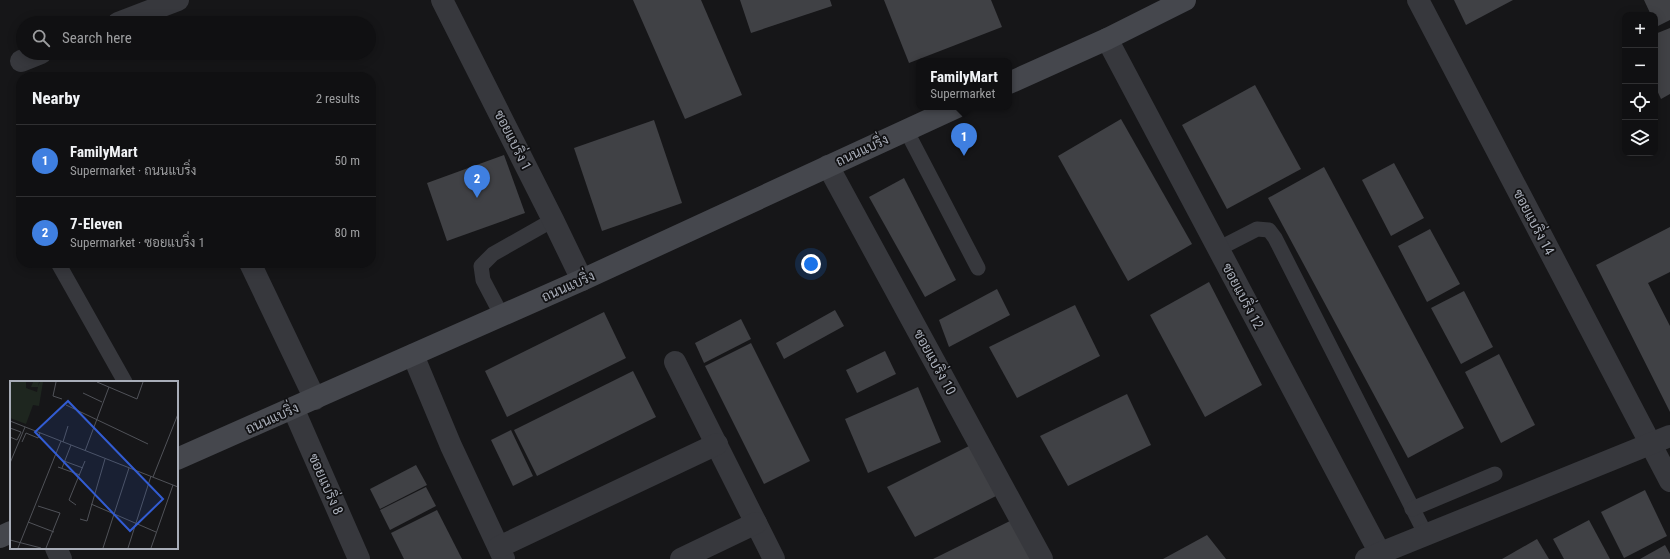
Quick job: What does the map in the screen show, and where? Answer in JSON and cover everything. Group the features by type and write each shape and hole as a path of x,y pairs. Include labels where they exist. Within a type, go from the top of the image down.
{"main road":[{"path":"1012,82 1107,39 1185,0"},
{"name":"ถนนแบริ่ง","path":"178,459 582,280 949,110"},
{"path":"0,537 10,532"}],"street":[{"path":"136,16 178,0"},
{"name":"ซอยแบริ่ง 1","path":"442,0 554,220 582,280"},
{"name":"ซอยแบริ่ง 14","path":"1418,0 1670,481"},
{"name":"ซอยแบริ่ง 12","path":"1107,39 1218,249 1376,557"},
{"name":"ซอยแบริ่ง 10","path":"828,166 1042,559"},
{"path":"252,268 315,399"},
{"path":"413,355 451,446 502,553 717,444"},
{"path":"675,362 774,559"},
{"name":"ซอยแบริ่ง 8","path":"293,408 359,559"},
{"path":"1376,557 1426,535 1670,436"},
{"path":"681,559 756,523"},
{"path":"56,549 61,559"}],"lane":[{"path":"906,130 978,268"},
{"path":"502,316 483,280 481,266 493,254 554,220"},
{"path":"1218,249 1257,230 1268,230 1275,238 1426,535"},
{"path":"61,268 124,381"},
{"path":"1412,509 1495,474"}],"building":[{"path":"633,0 701,0 742,95 685,119"},
{"path":"740,0 830,0 832,6 751,33"},
{"path":"884,0 991,0 1002,27 922,58 916,58 916,60 909,63"},
{"path":"1454,0 1513,0 1466,25"},
{"path":"1644,0 1670,0 1670,20 1658,26 1658,12 1650,12"},
{"path":"1670,28 1670,94 1661,99 1658,92 1658,33"},
{"path":"1255,85 1301,169 1227,209 1182,125"},
{"path":"1121,119 1192,244 1128,281 1058,156"},
{"path":"654,120 682,203 602,231 574,148"},
{"path":"504,155 525,213 447,241 427,183"},
{"path":"1394,163 1424,218 1391,236 1362,180"},
{"path":"1324,167 1464,428 1408,458 1268,198"},
{"path":"904,178 956,280 925,297 869,197"},
{"path":"1670,227 1670,272 1648,283 1670,326 1670,412 1596,265"},
{"path":"1430,229 1460,284 1427,302 1398,246"},
{"path":"1209,282 1262,385 1205,417 1150,315"},
{"path":"997,289 1010,315 949,347 939,320"},
{"path":"1464,291 1493,347 1461,364 1431,308"},
{"path":"1075,305 1100,356 1017,398 989,347"},
{"path":"835,310 844,326 784,359 776,343"},
{"path":"604,312 626,358 507,417 485,371"},
{"path":"741,319 751,339 704,363 695,343"},
{"path":"751,343 810,461 764,484 705,366"},
{"path":"885,351 896,374 857,393 846,370"},
{"path":"1499,354 1535,425 1501,443 1465,372"},
{"path":"633,371 656,417 537,476 514,430"},
{"path":"918,387 941,442 868,473 845,419"},
{"path":"1127,394 1151,445 1068,486 1040,436"},
{"path":"511,430 533,476 513,486 491,440"},
{"path":"973,444 998,495 915,537 887,487"},
{"path":"416,465 427,485 380,509 370,489"},
{"path":"426,487 436,506 390,530 380,510"},
{"path":"1645,490 1667,536 1624,558 1601,512"},
{"path":"437,510 462,559 404,559 391,533"},
{"path":"1014,519 1034,559 933,559"},
{"path":"1589,520 1610,559 1564,559 1553,539"},
{"path":"1207,535 1226,559 1163,559"},
{"path":"1537,539 1549,559 1502,559"},
{"path":"1665,545 1670,554 1670,559 1640,559"}],"place":[{"name":"FamilyMart","path":"964,156"},
{"name":"7-Eleven","path":"477,198"}]}
